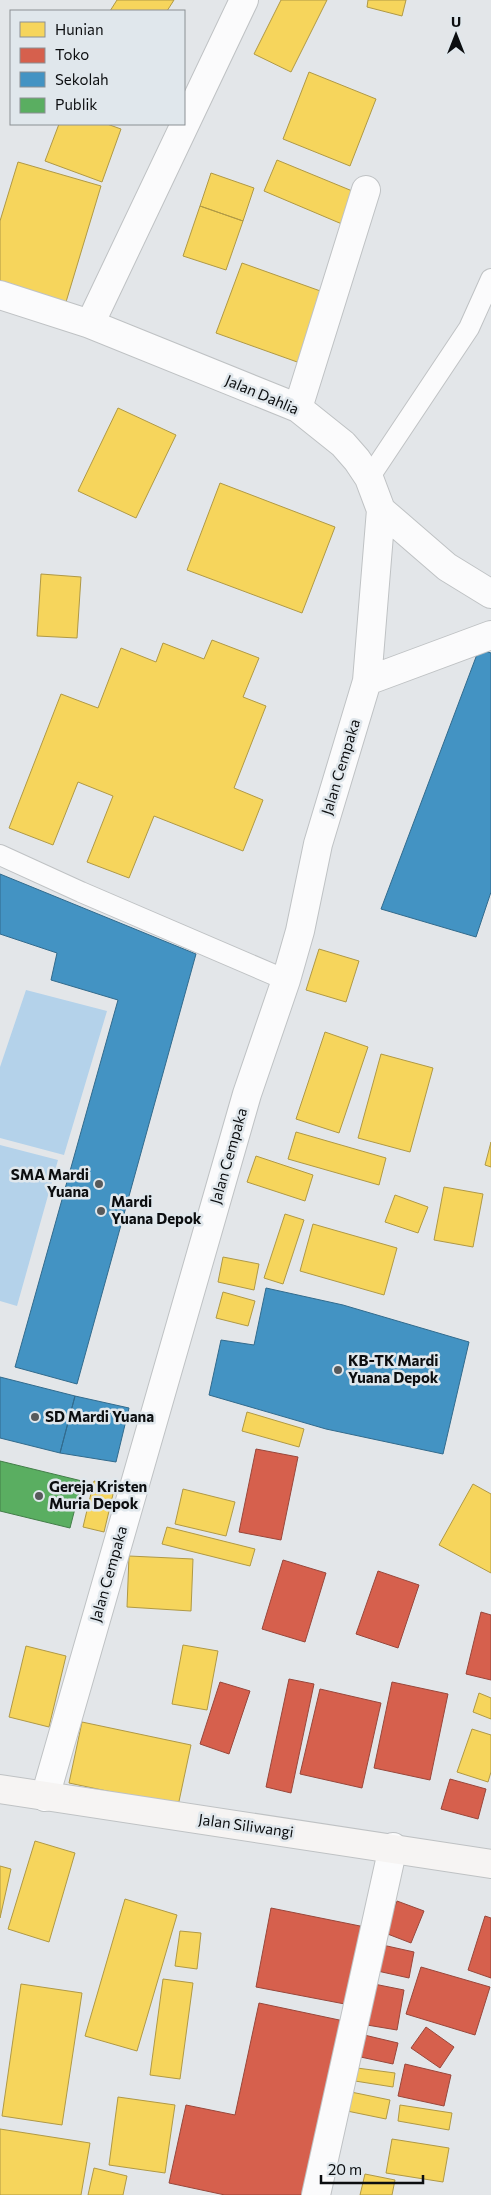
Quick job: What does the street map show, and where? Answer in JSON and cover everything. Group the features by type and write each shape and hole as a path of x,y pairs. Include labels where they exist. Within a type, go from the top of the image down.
{"main road":[{"name":"Jalan Siliwangi","path":"0,1789 393,1847 491,1864"}],"street":[{"path":"185,124 244,0"},
{"path":"90,324 185,125"},
{"path":"298,408 366,190"},
{"name":"Jalan Dahlia","path":"0,295 90,324 298,408 343,444 358,460 369,478 381,510 446,567 491,594"},
{"name":"Jalan Cempaka","path":"45,1797 247,1094 286,980 300,931 318,844 366,681 381,510"},
{"path":"366,681 491,635"},
{"path":"316,2195 393,1847"}],"lane":[{"path":"369,478 469,328 491,279"},
{"path":"0,855 286,980"}],"shaded area":[{"path":"26,990 107,1011 64,1155 0,1138 0,1067"},
{"path":"0,1145 58,1160 17,1306 0,1301"}],"building: Hunian":[{"path":"117,0 174,0 168,10 111,10"},
{"path":"281,0 327,0 291,72 254,54"},
{"path":"368,0 406,0 402,16 367,7"},
{"path":"309,72 376,99 350,166 283,139"},
{"path":"59,125 110,125 121,129 102,182 45,161"},
{"path":"277,160 362,195 349,227 264,191"},
{"path":"18,162 101,186 66,302 0,282 0,221"},
{"path":"211,173 254,188 243,221 200,206"},
{"path":"200,206 243,221 226,270 183,256"},
{"path":"242,263 326,293 300,363 216,333"},
{"path":"118,408 176,435 136,518 78,491"},
{"path":"220,483 335,527 302,613 187,570"},
{"path":"41,574 81,577 77,638 37,636"},
{"path":"212,640 259,658 243,697 266,706 234,788 263,800 243,851 154,816 129,878 87,862 113,796 78,782 53,845 9,828 61,694 98,708 121,648 156,662 163,643 204,659"},
{"path":"319,949 359,961 346,1002 306,990"},
{"path":"325,1032 368,1047 339,1133 296,1119"},
{"path":"381,1054 433,1068 410,1152 358,1138"},
{"path":"296,1132 386,1158 379,1185 288,1159"},
{"path":"491,1142 491,1167 485,1165"},
{"path":"256,1156 313,1175 305,1201 247,1182"},
{"path":"444,1187 483,1194 473,1247 434,1240"},
{"path":"395,1195 428,1207 418,1233 385,1222"},
{"path":"285,1214 304,1220 283,1284 264,1278"},
{"path":"313,1224 397,1248 384,1295 300,1271"},
{"path":"223,1257 259,1264 254,1290 218,1282"},
{"path":"223,1292 255,1301 248,1326 216,1318"},
{"path":"247,1412 304,1429 299,1447 242,1431"},
{"path":"94,1481 115,1486 104,1532 83,1527"},
{"path":"473,1484 491,1494 491,1573 439,1545"},
{"path":"183,1489 235,1502 226,1536 175,1524"},
{"path":"167,1527 255,1549 250,1566 162,1544"},
{"path":"129,1556 193,1559 191,1611 127,1607"},
{"path":"183,1645 218,1651 207,1710 172,1704"},
{"path":"26,1646 66,1656 49,1727 9,1717"},
{"path":"479,1693 491,1698 491,1719 473,1712"},
{"path":"82,1722 191,1745 178,1806 69,1783"},
{"path":"472,1729 491,1735 491,1772 488,1782 457,1772"},
{"path":"35,1841 75,1853 49,1942 8,1929"},
{"path":"0,1866 11,1869 0,1918"},
{"path":"125,1899 177,1915 137,2051 85,2036"},
{"path":"180,1931 201,1933 197,1969 175,1966"},
{"path":"163,1979 193,1983 180,2079 150,2075"},
{"path":"21,1984 82,1993 62,2125 2,2116"},
{"path":"357,2068 395,2073 393,2087 355,2081"},
{"path":"351,2092 390,2100 386,2119 347,2111"},
{"path":"118,2097 175,2105 165,2173 109,2165"},
{"path":"400,2105 452,2113 449,2130 398,2121"},
{"path":"0,2129 90,2143 81,2195 0,2195"},
{"path":"392,2139 449,2148 443,2182 386,2173"},
{"path":"94,2168 127,2176 123,2195 88,2195"},
{"path":"365,2174 395,2180 392,2195 360,2195"}],"building: Toko":[{"path":"256,1449 298,1457 281,1540 239,1532"},
{"path":"283,1560 326,1573 305,1642 262,1629"},
{"path":"378,1571 419,1585 398,1648 356,1634"},
{"path":"481,1612 491,1615 491,1680 466,1674"},
{"path":"289,1679 314,1684 291,1793 266,1787"},
{"path":"220,1682 250,1691 229,1754 200,1744"},
{"path":"392,1682 448,1694 430,1780 374,1768"},
{"path":"320,1689 381,1703 362,1788 300,1774"},
{"path":"450,1779 486,1789 478,1819 441,1809"},
{"path":"397,1901 424,1911 411,1943 385,1933"},
{"path":"271,1908 365,1927 350,2005 256,1987"},
{"path":"485,1916 491,1918 491,1978 468,1970"},
{"path":"378,1944 414,1952 409,1978 373,1970"},
{"path":"421,1967 490,1987 475,2035 406,2014"},
{"path":"369,1983 404,1990 397,2030 361,2024"},
{"path":"259,2003 344,2021 308,2195 225,2195 169,2183 186,2105 235,2115"},
{"path":"426,2027 454,2047 440,2068 411,2048"},
{"path":"360,2034 398,2043 393,2064 356,2056"},
{"path":"405,2064 451,2075 444,2106 398,2096"}],"building: Sekolah":[{"path":"479,649 491,653 491,892 476,937 381,909"},
{"name":"SMA Mardi Yuana","path":"0,874 196,954 77,1384 15,1367 118,1000 51,980 57,953 0,934"},
{"name":"KB-TK Mardi Yuana Depok","path":"266,1288 343,1305 469,1342 443,1454 326,1429 209,1395 221,1340 254,1345"},
{"name":"SD Mardi Yuana","path":"0,1377 75,1396 60,1453 0,1438"},
{"path":"75,1396 129,1408 116,1462 60,1453"}],"building: Publik":[{"name":"Gereja Kristen Muria Depok","path":"0,1461 82,1481 70,1528 0,1511"}],"place":[{"name":"SMA Mardi Yuana","path":"99,1184"},
{"name":"Mardi Yuana Depok","path":"101,1211"},
{"name":"KB-TK Mardi Yuana Depok","path":"338,1370"},
{"name":"SD Mardi Yuana","path":"35,1417"},
{"name":"Gereja Kristen Muria Depok","path":"39,1496"}]}
